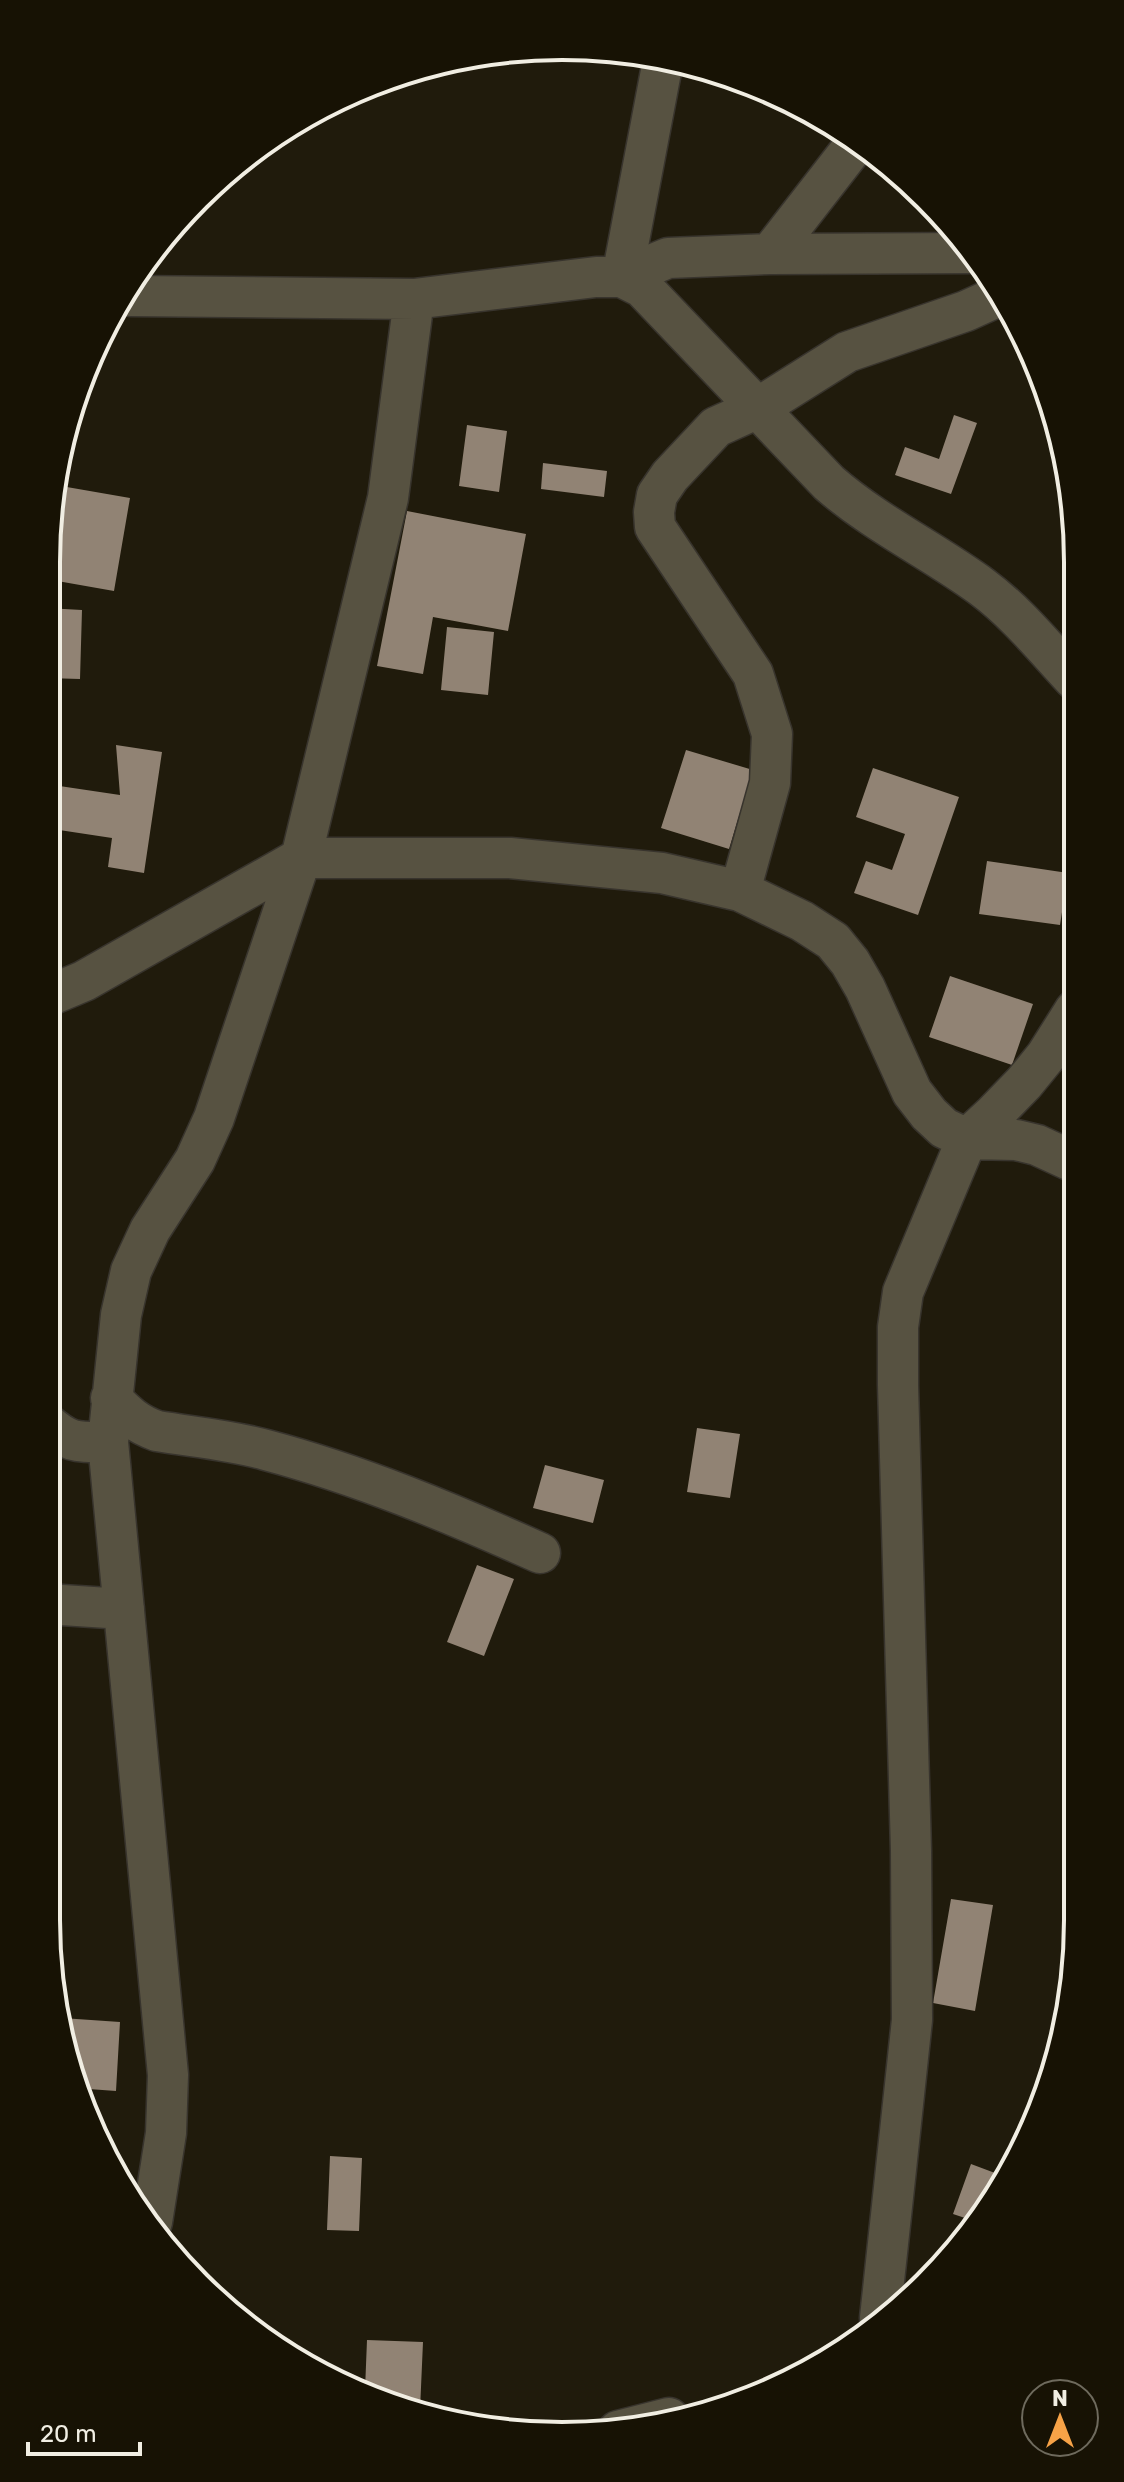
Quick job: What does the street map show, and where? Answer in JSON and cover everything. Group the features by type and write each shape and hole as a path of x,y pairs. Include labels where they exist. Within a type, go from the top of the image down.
{"street":[{"path":"622,277 661,70"},
{"path":"770,254 850,151"},
{"path":"137,296 414,299 596,277 622,277 668,258 958,253"},
{"path":"622,277 642,287 829,483 851,502 983,588 1015,615 1064,668"},
{"path":"154,2211 166,2133 168,2075 108,1442 121,1315 131,1271 150,1230 195,1160 214,1118 301,858 388,498 414,299"},
{"path":"740,891 770,783 772,734 753,674 655,527 657,495 670,476 716,427 758,408 847,352 990,300"},
{"path":"60,991 84,981 301,858 510,858 662,873 740,891 802,921 833,941 865,988 912,1092 944,1128 967,1139 1016,1140 1037,1145 1064,1157"},
{"path":"881,2307 912,2020 911,1851 898,1327 903,1292 967,1139 1024,1083 1064,1027"},
{"path":"111,1398 130,1418 157,1431 277,1453 441,1509 540,1553"},
{"path":"60,1435 74,1442 108,1442"},
{"path":"60,1605 124,1609"}],"building":[{"path":"954,415 977,423 951,494 895,475 905,447 939,459"},
{"path":"467,425 507,431 499,492 459,486"},
{"path":"543,463 607,471 604,497 541,489"},
{"path":"66,487 130,498 114,591 60,581"},
{"path":"407,511 526,534 508,631 433,617 423,674 377,666"},
{"path":"60,609 82,610 80,679 60,678"},
{"path":"447,627 494,632 488,695 441,690"},
{"path":"116,745 162,752 144,873 108,867 112,838 60,830 60,786 120,795"},
{"path":"686,750 753,770 729,849 661,828"},
{"path":"873,768 959,797 918,915 854,893 866,861 892,870 905,834 856,817"},
{"path":"987,861 1064,872 1060,925 979,914"},
{"path":"950,976 1033,1004 1012,1065 929,1037"},
{"path":"697,1428 740,1434 730,1498 687,1492"},
{"path":"545,1465 604,1480 593,1523 533,1508"},
{"path":"477,1565 514,1579 484,1656 447,1642"},
{"path":"951,1899 993,1905 975,2011 933,2003"},
{"path":"70,2019 120,2022 116,2091 90,2089"},
{"path":"330,2156 362,2158 359,2231 327,2230"},
{"path":"971,2164 996,2173 966,2218 953,2214"},
{"path":"367,2340 423,2342 420,2401 365,2382"}]}
